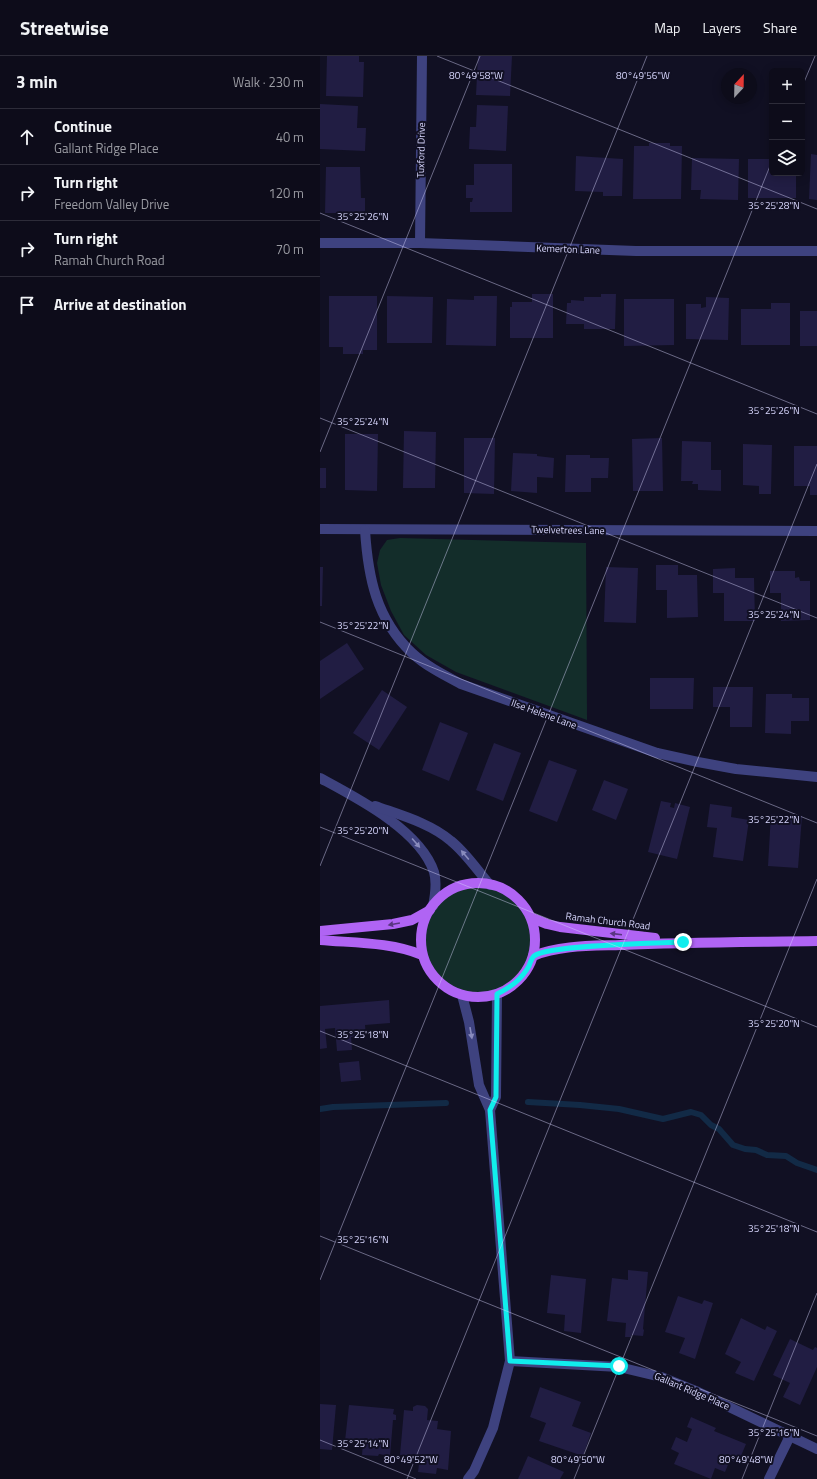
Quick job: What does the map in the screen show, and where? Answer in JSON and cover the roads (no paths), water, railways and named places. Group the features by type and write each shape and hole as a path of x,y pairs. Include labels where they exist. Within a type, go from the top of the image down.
{"main road":[{"path":"473,884 490,885 508,892 522,905 532,918 535,936 534,956 521,978 510,987 497,994 480,997 462,995 448,988 435,977 422,955 422,929 432,908 441,897 456,888 473,884"},
{"path":"320,931 393,924 412,920 432,908"},
{"name":"Ramah Church Road","path":"532,918 560,927 683,942"},
{"path":"320,940 397,947 422,955"},
{"name":"Ramah Church Road","path":"534,956 547,951 559,949 683,942 817,941"}],"street":[{"name":"Tuxford Drive","path":"420,243 422,56"},
{"name":"Kemerton Lane","path":"320,242 420,243 636,251 817,251"},
{"name":"Twelvetrees Lane","path":"320,529 817,531"},
{"name":"Ilse Helene Lane","path":"365,530 367,557 372,581 380,607 393,632 412,653 433,669 461,684 657,753 736,769 817,777"},
{"path":"320,778 363,802 407,833 424,853 434,874 435,890 432,908"},
{"path":"363,802 409,818 442,834 460,850 490,885"},
{"path":"490,1110 496,1097 497,994"},
{"path":"462,995 473,1043 479,1086 490,1110 510,1361 493,1428 474,1471 468,1479"},
{"name":"Gallant Ridge Place","path":"510,1361 619,1366 661,1377 698,1392 817,1449"},
{"path":"769,1479 790,1436"}],"waterway":[{"path":"528,1102 619,1109 663,1119 691,1112 701,1115 711,1125 719,1129 733,1145 745,1149 756,1150 767,1155 786,1156 797,1163 817,1170"},
{"path":"320,1109 333,1107 446,1103"}]}
